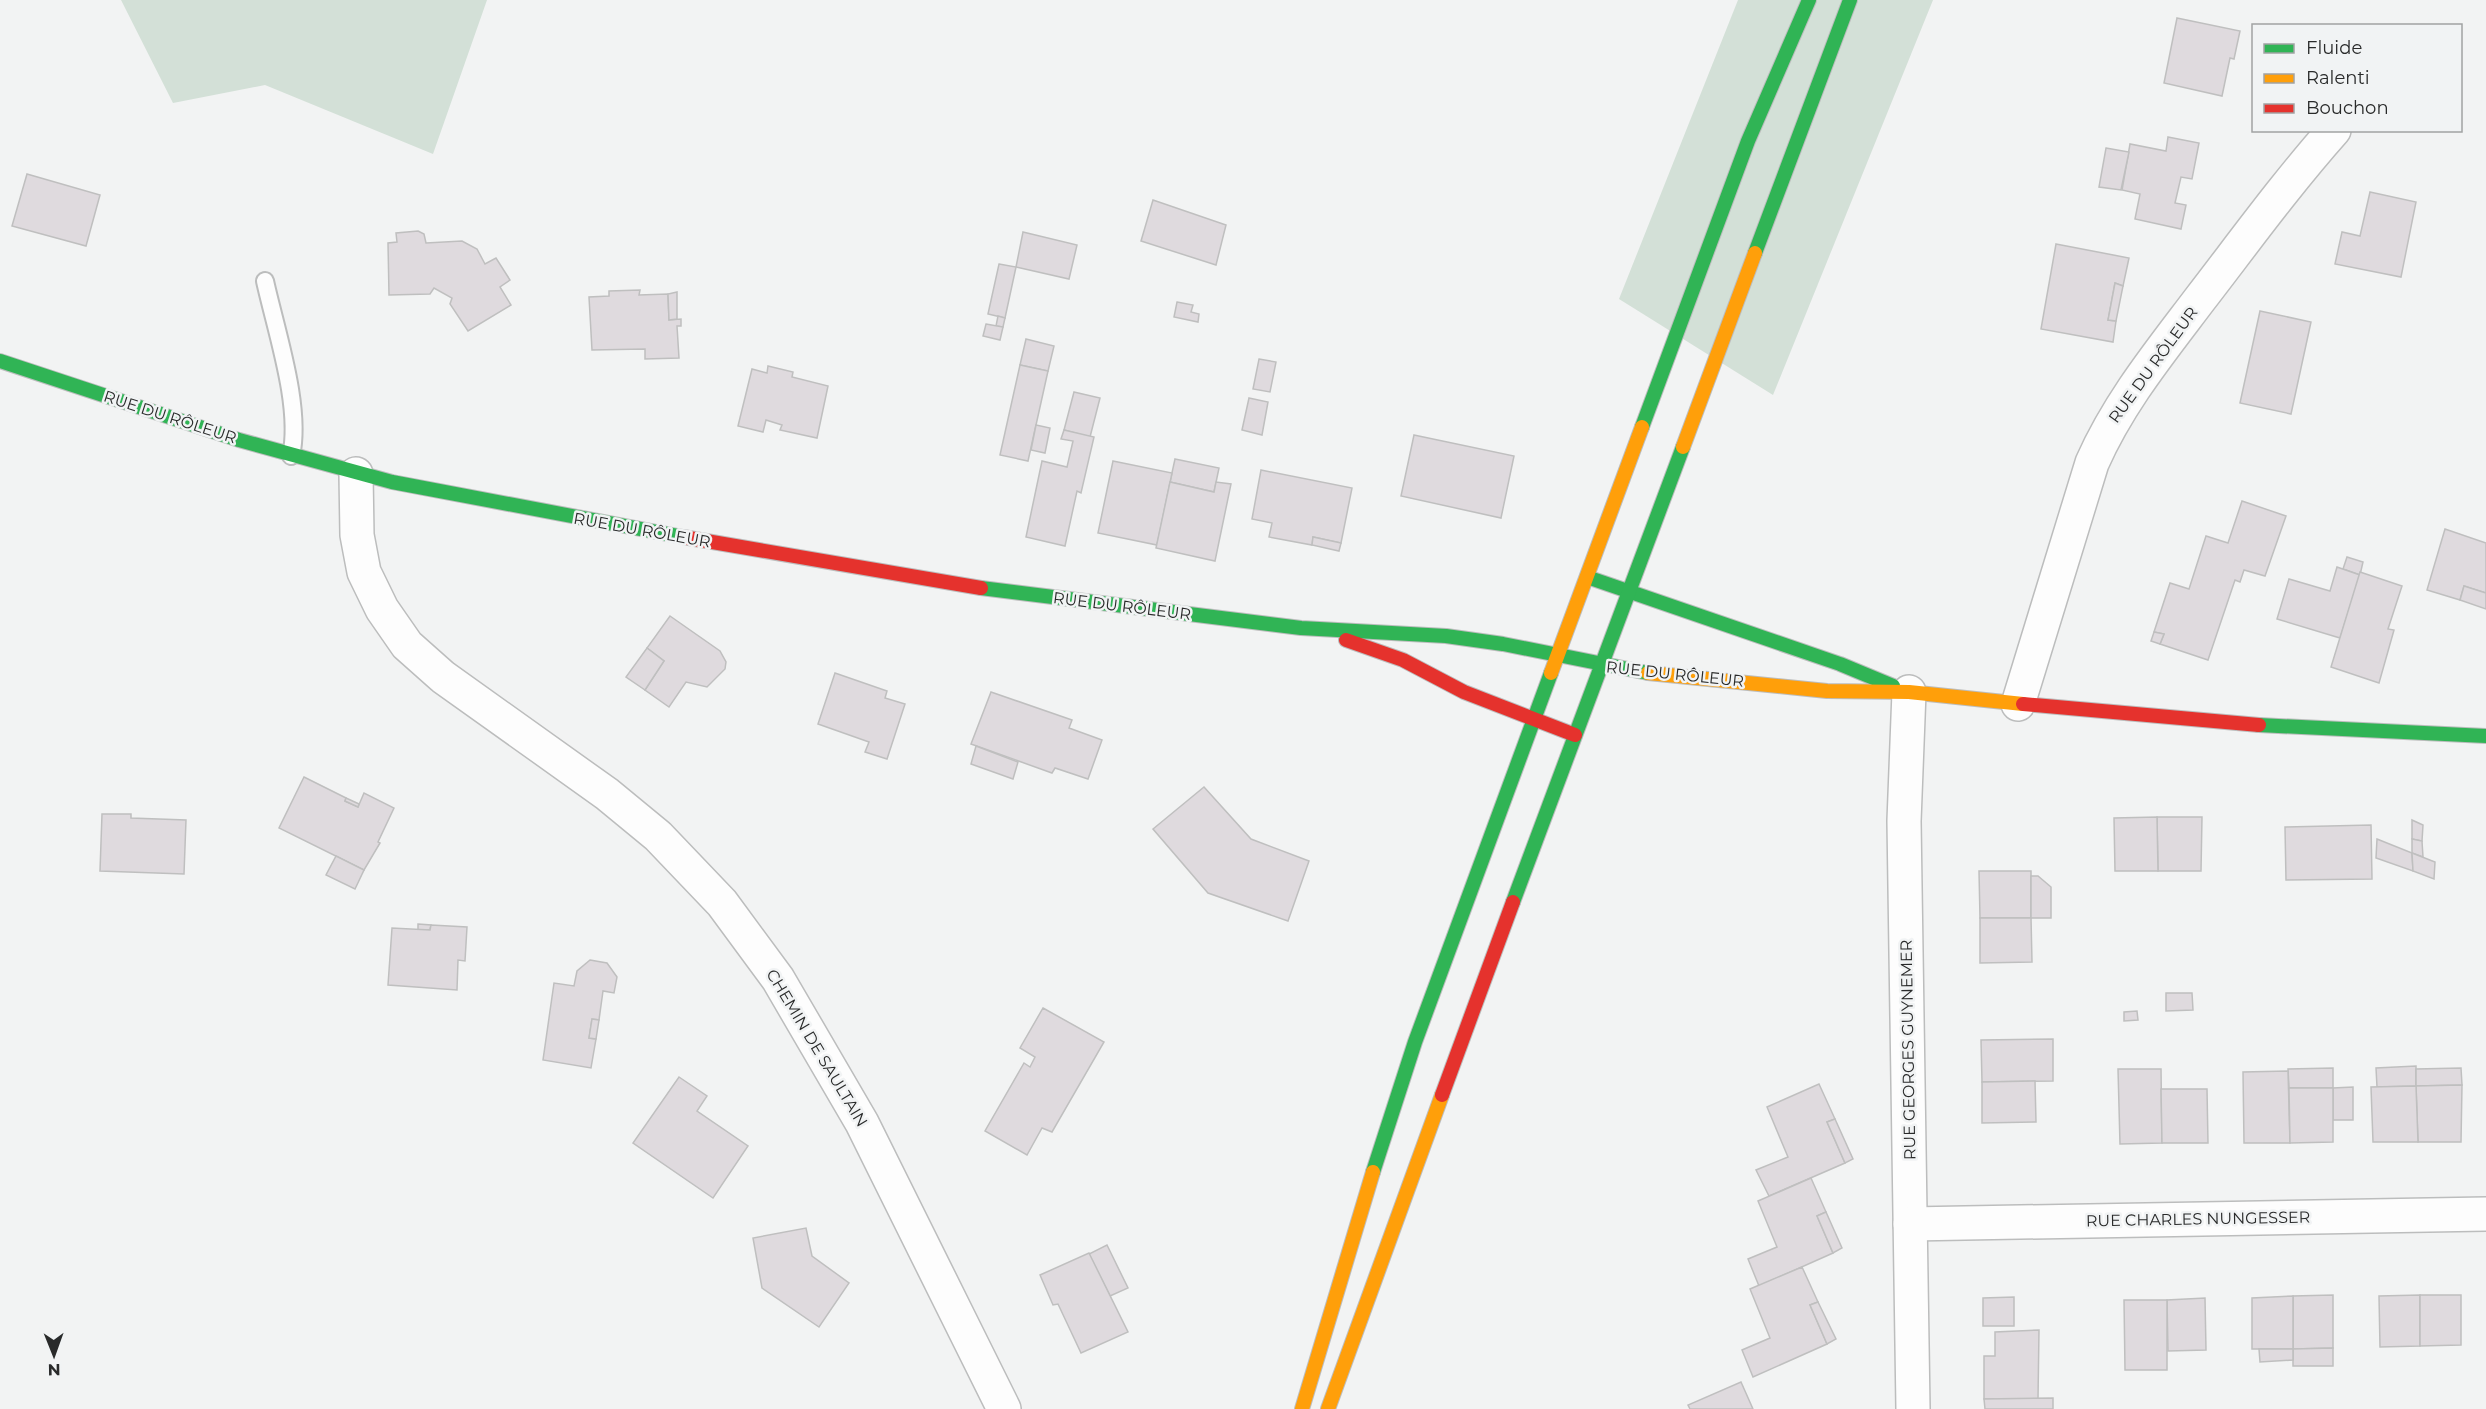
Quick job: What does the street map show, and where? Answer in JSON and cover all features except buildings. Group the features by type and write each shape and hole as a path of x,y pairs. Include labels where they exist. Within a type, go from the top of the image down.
{"street":[{"path":"1302,1409 1401,1083 1748,141 1809,0"},
{"path":"1328,1409 1575,735 1850,0"},
{"name":"RUE DU RÔLEUR","path":"2018,704 2092,463 2109,426 2136,384 2291,179 2332,132"},
{"name":"RUE DU RÔLEUR","path":"0,361 291,456 356,474 489,502 878,571 1109,606 1300,628 1446,636 1503,644 1601,666 1827,691 1908,692 2296,728 2486,736"},
{"name":"CHEMIN DE SAULTAIN","path":"356,474 357,535 364,572 382,609 407,645 442,677 607,794 658,836 722,903 778,979 862,1123 1004,1409"},
{"name":"RUE DU RÔLEUR","path":"1587,577 1839,664 1908,692"},
{"name":"RUE DU RÔLEUR","path":"1300,628 1402,660 1464,692 1575,735"},
{"name":"RUE GEORGES GUYNEMER","path":"1908,692 1904,821 1913,1409"},
{"name":"RUE CHARLES NUNGESSER","path":"1910,1224 2486,1214"}],"lane":[{"path":"265,281 293,406 295,436 291,456"}],"shaded area":[{"path":"121,0 487,0 433,154 265,85 173,103"},
{"path":"1738,0 1933,0 1773,395 1619,299"}],"traffic: fast":[{"path":"1642,427 1748,141 1809,0"},
{"path":"1755,253 1850,0"},
{"path":"0,361 239,440 392,482 683,537"},
{"path":"1513,902 1683,447"},
{"path":"1587,577 1840,664 1893,686"},
{"path":"981,588 1301,628 1446,636 1503,644 1648,673"},
{"path":"1373,1172 1415,1042 1551,673"},
{"path":"2259,725 2486,736"}],"traffic: slow":[{"path":"1683,447 1755,253"},
{"path":"1551,673 1642,427"},
{"path":"1648,673 1827,691 1909,692 2023,704"},
{"path":"1328,1409 1442,1095"},
{"path":"1302,1409 1373,1172"}],"traffic: jam":[{"path":"683,537 981,588"},
{"path":"1346,640 1403,660 1464,692 1575,735"},
{"path":"2023,704 2259,725"},
{"path":"1442,1095 1513,902"}]}
